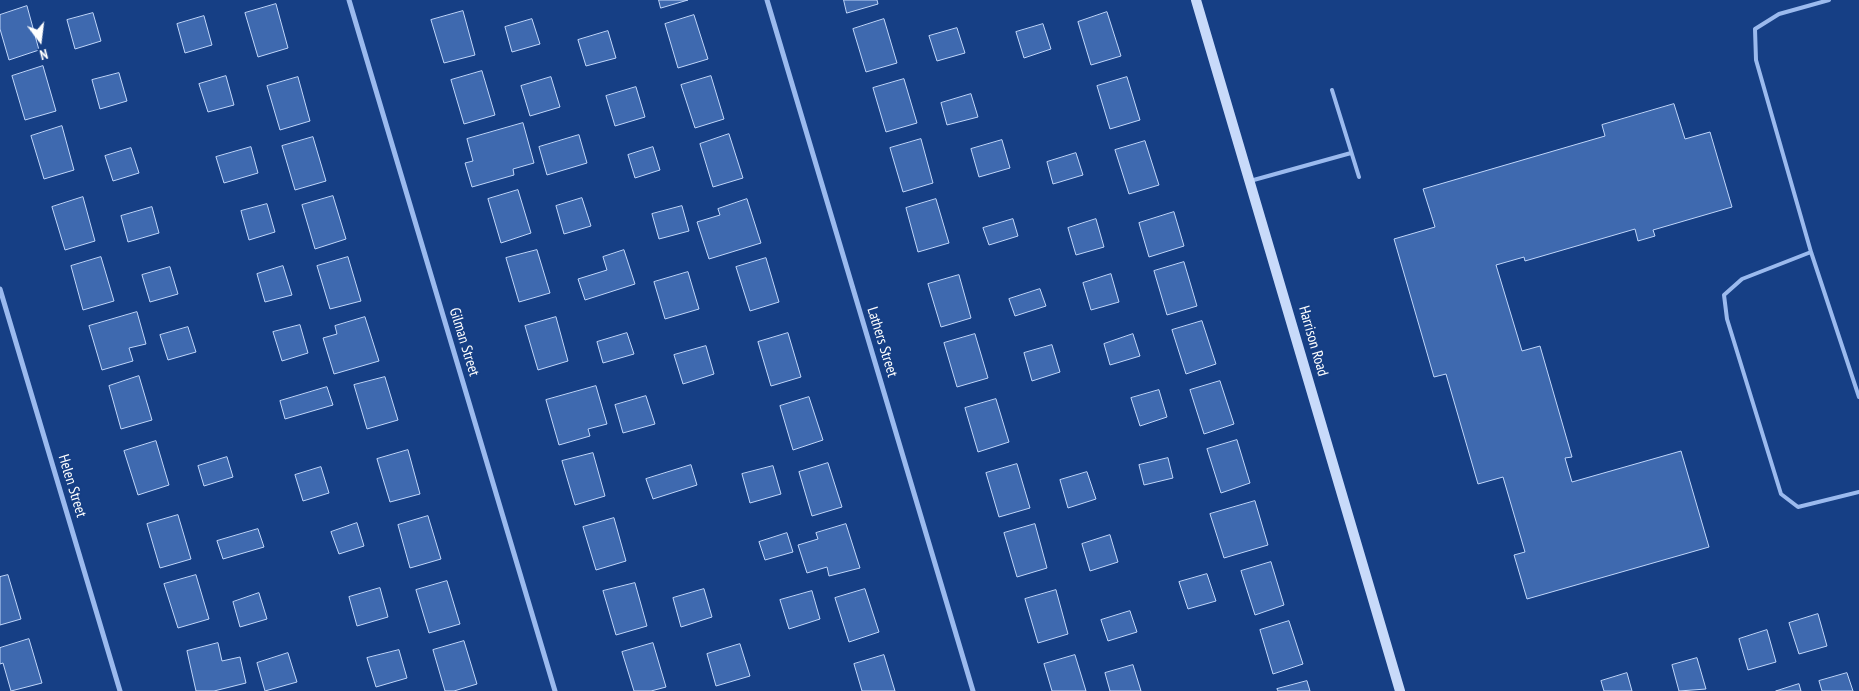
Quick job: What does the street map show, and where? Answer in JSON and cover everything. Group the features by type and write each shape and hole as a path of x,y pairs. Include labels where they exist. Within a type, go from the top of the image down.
{"street":[{"name":"Gilman Street","path":"349,0 555,691"},
{"name":"Lathers Street","path":"767,0 973,691"},
{"name":"Harrison Road","path":"1196,0 1400,691"},
{"name":"Helen Street","path":"0,289 120,691"}],"lane":[{"path":"1830,0 1779,14 1755,29 1756,60 1811,252 1859,397"},
{"path":"1332,90 1359,177"},
{"path":"1250,181 1351,153"},
{"path":"1811,252 1742,279 1724,294 1727,319 1781,494 1798,507 1859,492"}],"building":[{"path":"659,0 688,0 661,8"},
{"path":"844,0 877,0 878,4 847,13"},
{"path":"276,4 288,48 258,57 245,13"},
{"path":"27,6 39,50 9,60 0,29 0,15"},
{"path":"463,11 475,55 444,63 431,20"},
{"path":"1107,12 1121,56 1091,65 1078,22"},
{"path":"93,13 101,41 75,49 67,20"},
{"path":"694,15 708,59 678,68 665,24"},
{"path":"204,16 212,45 185,53 177,24"},
{"path":"532,19 540,44 512,52 505,27"},
{"path":"884,19 897,63 866,72 853,29"},
{"path":"1043,24 1051,49 1024,58 1016,32"},
{"path":"957,28 965,53 937,61 929,36"},
{"path":"608,31 616,58 586,66 578,40"},
{"path":"43,66 56,111 25,120 12,76"},
{"path":"482,71 495,115 464,124 451,80"},
{"path":"119,73 127,101 100,109 92,80"},
{"path":"226,76 234,105 208,112 199,84"},
{"path":"711,76 724,119 695,128 681,85"},
{"path":"298,77 310,121 280,130 267,86"},
{"path":"551,77 560,107 530,116 521,86"},
{"path":"1127,77 1140,120 1110,129 1097,86"},
{"path":"904,79 917,123 886,132 873,88"},
{"path":"636,87 645,117 615,126 606,96"},
{"path":"971,94 978,117 947,125 941,103"},
{"path":"1674,104 1685,139 1710,132 1732,207 1653,230 1655,236 1638,241 1635,229 1525,261 1524,257 1496,265 1522,351 1540,346 1572,457 1565,458 1572,482 1681,451 1709,547 1527,599 1514,555 1525,552 1503,477 1478,484 1446,374 1434,377 1394,239 1435,227 1423,189 1605,136 1602,125"},
{"path":"523,123 534,163 513,169 514,175 472,187 465,163 473,161 467,139"},
{"path":"62,126 74,170 44,179 31,136"},
{"path":"729,134 743,178 713,187 700,144"},
{"path":"579,135 587,163 547,175 539,147"},
{"path":"313,137 326,181 295,190 282,146"},
{"path":"921,139 933,183 903,192 890,148"},
{"path":"1002,140 1010,168 979,177 971,149"},
{"path":"1145,141 1159,185 1129,194 1115,150"},
{"path":"251,147 258,173 224,183 216,157"},
{"path":"653,147 660,170 635,178 628,155"},
{"path":"131,148 139,173 113,181 105,156"},
{"path":"1076,153 1083,175 1053,184 1047,162"},
{"path":"518,190 531,233 501,243 488,199"},
{"path":"333,196 346,239 315,249 302,205"},
{"path":"83,197 95,241 65,250 52,207"},
{"path":"582,198 591,226 564,234 556,206"},
{"path":"747,199 761,243 709,259 697,222 720,215 718,209"},
{"path":"936,199 949,243 918,252 906,208"},
{"path":"267,204 275,232 249,240 241,211"},
{"path":"682,206 689,231 659,239 652,214"},
{"path":"152,207 159,233 128,242 121,216"},
{"path":"1174,212 1184,246 1149,257 1139,223"},
{"path":"1013,219 1018,236 989,245 983,228"},
{"path":"1096,219 1104,247 1076,255 1068,228"},
{"path":"537,250 550,293 519,302 506,258"},
{"path":"624,250 635,284 585,300 578,279 607,270 603,257"},
{"path":"101,257 114,301 83,310 71,266"},
{"path":"348,257 361,301 330,309 317,266"},
{"path":"766,258 779,302 750,311 736,267"},
{"path":"1184,262 1197,306 1167,315 1154,271"},
{"path":"283,266 292,295 265,302 257,274"},
{"path":"170,267 178,294 150,302 142,275"},
{"path":"688,272 699,309 665,319 654,282"},
{"path":"1111,274 1119,302 1091,310 1083,283"},
{"path":"959,275 971,318 941,327 928,284"},
{"path":"1040,289 1046,306 1015,316 1009,299"},
{"path":"137,312 146,344 129,348 133,361 102,370 89,326"},
{"path":"365,317 379,361 334,374 323,338 337,334 335,326"},
{"path":"556,317 568,361 538,370 525,326"},
{"path":"1202,321 1216,364 1186,374 1172,330"},
{"path":"300,325 308,353 282,361 273,332"},
{"path":"188,327 196,352 168,360 160,335"},
{"path":"627,333 634,354 603,363 597,342"},
{"path":"788,333 801,377 771,386 758,342"},
{"path":"975,334 988,378 957,387 944,343"},
{"path":"1133,334 1140,356 1110,365 1104,344"},
{"path":"1052,345 1060,372 1032,381 1024,353"},
{"path":"706,346 714,374 683,384 674,355"},
{"path":"139,376 152,420 121,429 109,386"},
{"path":"385,377 398,420 367,429 354,385"},
{"path":"1220,381 1234,424 1204,434 1190,390"},
{"path":"596,386 607,424 588,429 590,436 559,445 546,400"},
{"path":"327,387 333,405 285,419 280,401"},
{"path":"1159,390 1167,417 1140,426 1131,398"},
{"path":"646,396 655,424 623,433 615,405"},
{"path":"809,397 823,440 793,450 780,406"},
{"path":"996,399 1009,442 978,452 965,408"},
{"path":"1237,440 1250,483 1221,493 1207,449"},
{"path":"156,441 169,485 138,495 124,451"},
{"path":"408,450 420,494 390,502 377,459"},
{"path":"593,453 605,496 575,505 562,461"},
{"path":"227,457 233,477 204,486 198,466"},
{"path":"1168,458 1173,478 1144,485 1139,465"},
{"path":"828,463 842,507 812,516 799,472"},
{"path":"1017,464 1030,508 999,517 986,473"},
{"path":"691,465 697,485 653,499 646,479"},
{"path":"773,466 781,494 750,503 742,474"},
{"path":"321,467 329,493 303,501 295,475"},
{"path":"1087,472 1096,499 1068,508 1060,480"},
{"path":"1255,501 1268,545 1224,558 1210,514"},
{"path":"178,515 191,559 160,568 147,524"},
{"path":"428,516 441,559 410,568 398,525"},
{"path":"614,518 626,561 596,570 583,527"},
{"path":"357,523 364,546 339,554 331,532"},
{"path":"846,524 860,568 829,576 827,567 807,573 798,545 818,539 816,533"},
{"path":"1035,524 1047,568 1017,577 1004,533"},
{"path":"258,529 264,547 223,559 217,541"},
{"path":"787,533 793,552 765,560 759,542"},
{"path":"1110,535 1118,562 1090,571 1082,544"},
{"path":"1271,562 1284,605 1255,615 1241,571"},
{"path":"1207,574 1216,601 1188,609 1179,582"},
{"path":"8,575 21,619 0,625 0,577"},
{"path":"196,575 209,619 178,628 164,584"},
{"path":"447,581 460,624 429,633 416,590"},
{"path":"635,583 647,626 616,635 603,591"},
{"path":"380,588 388,617 357,626 349,597"},
{"path":"704,589 712,617 681,627 673,598"},
{"path":"865,589 879,632 849,642 835,598"},
{"path":"1056,590 1068,634 1038,643 1025,599"},
{"path":"812,591 820,619 789,629 780,600"},
{"path":"259,593 267,619 240,627 233,602"},
{"path":"1130,611 1137,632 1108,641 1101,620"},
{"path":"1818,614 1827,646 1799,654 1789,623"},
{"path":"1289,621 1303,664 1273,674 1260,630"},
{"path":"1767,630 1776,662 1748,670 1739,639"},
{"path":"29,639 42,683 11,691 3,663 0,664 0,648"},
{"path":"464,641 477,684 454,691 445,691 433,650"},
{"path":"218,643 222,661 240,657 246,683 214,691 196,691 187,651"},
{"path":"653,643 666,687 651,691 634,691 622,652"},
{"path":"740,644 750,676 716,686 707,654"},
{"path":"399,650 407,678 376,687 367,658"},
{"path":"288,653 297,682 265,691 257,663"},
{"path":"884,655 895,691 862,691 854,664"},
{"path":"1075,655 1086,691 1052,691 1044,664"},
{"path":"1697,658 1706,689 1679,691 1672,665"},
{"path":"1133,665 1141,691 1110,691 1105,673"},
{"path":"1627,673 1632,691 1604,691 1601,681"},
{"path":"1847,673 1853,691 1822,691 1819,681"},
{"path":"1307,681 1310,691 1278,691 1277,689"},
{"path":"1799,684 1801,691 1776,691"}]}
